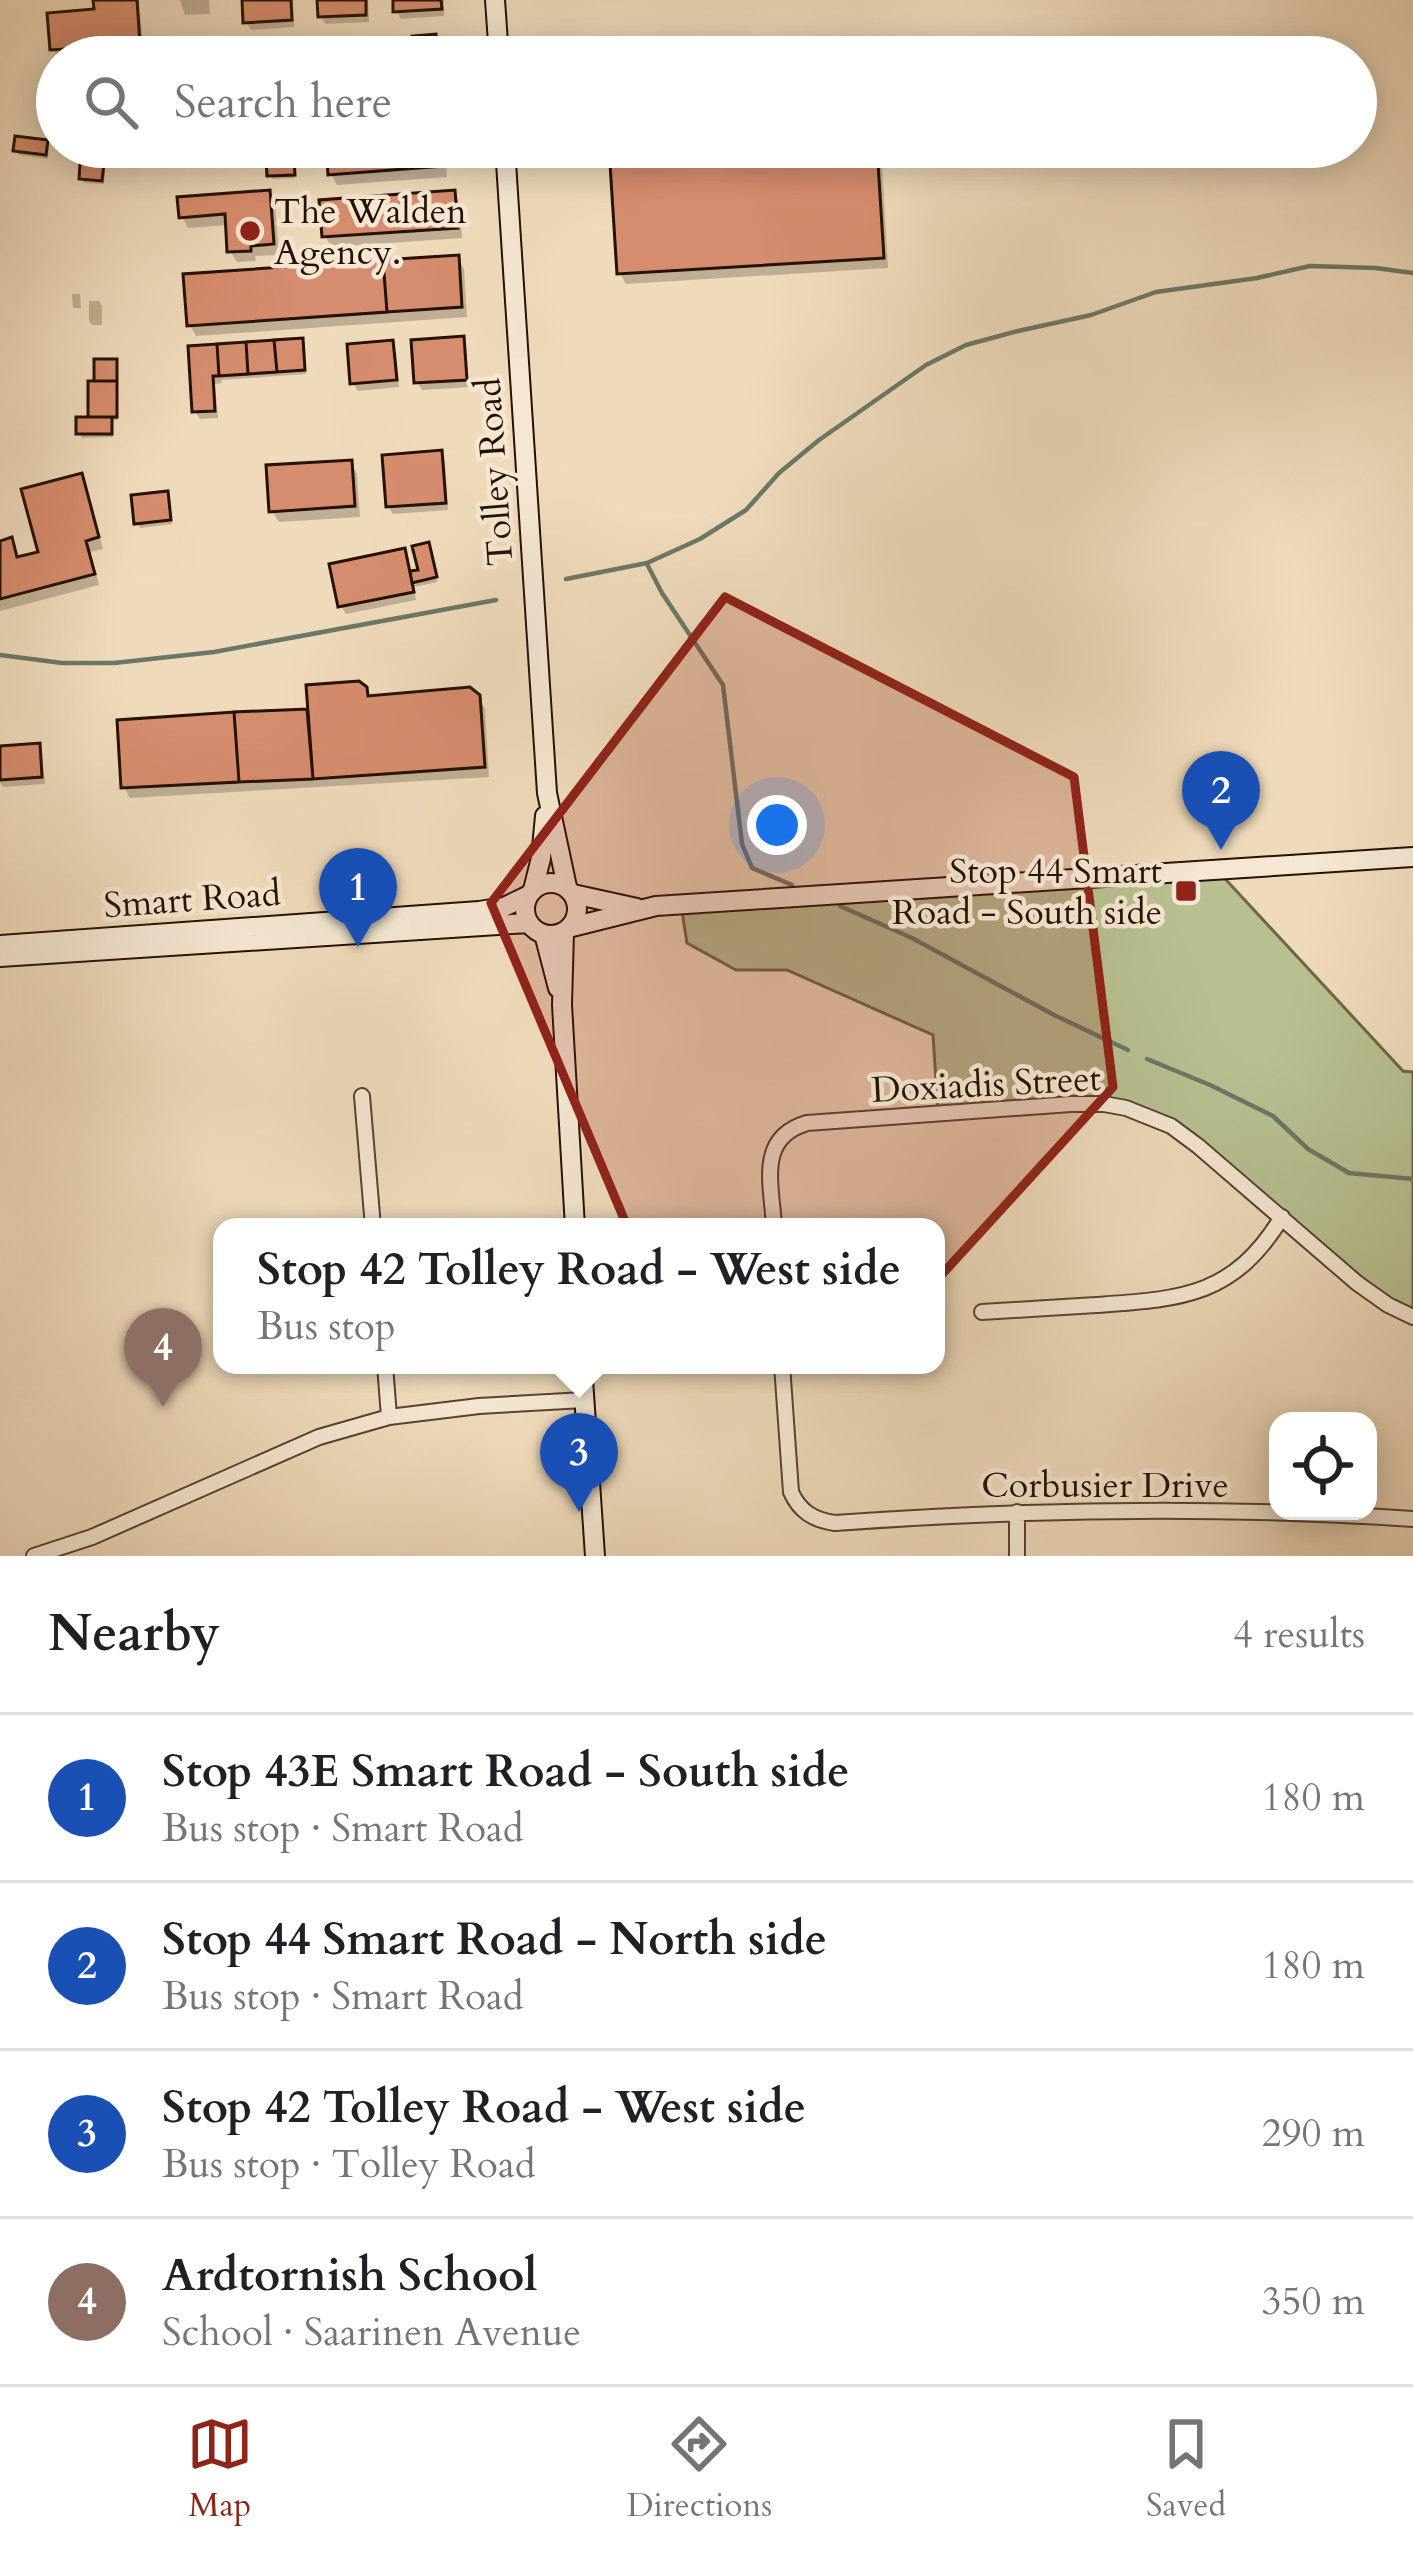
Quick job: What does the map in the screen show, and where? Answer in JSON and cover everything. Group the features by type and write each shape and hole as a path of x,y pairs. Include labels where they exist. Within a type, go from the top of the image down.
{"main road":[{"path":"495,0 498,36"},
{"name":"Tolley Road","path":"506,168 547,793 541,858 531,892"},
{"name":"Tolley Road","path":"547,793 570,891"},
{"path":"536,929 568,930 642,909 1413,856"},
{"path":"562,1004 525,906 531,892 549,883 642,909"},
{"path":"570,891 578,902 576,919 568,930 562,1004 574,1218"},
{"name":"Smart Road","path":"0,944 479,911 504,907 531,892"},
{"name":"Smart Road","path":"0,957 536,929"},
{"path":"583,1374 595,1556"}],"street":[{"path":"362,1096 372,1218"},
{"name":"Doxiadis Street","path":"773,1218 772,1149 791,1127 1104,1104 1143,1113 1188,1137 1374,1296 1413,1317"},
{"path":"982,1312 1182,1297 1240,1267 1268,1239 1282,1216"},
{"path":"386,1374 389,1418"},
{"name":"Corbusier Drive","path":"782,1374 788,1479 802,1510 822,1521 1017,1512 1202,1512 1413,1520"},
{"path":"34,1556 92,1538 319,1437 389,1418 479,1406 584,1400"},
{"path":"1017,1512 1017,1556"},
{"path":"92,1538 102,1555"}],"highlighted area":[{"path":"725,597 1074,777 1113,1087 872,1351 643,1264 491,903"}],"green space":[{"path":"1216,869 1403,1071 1413,1072 1413,1316 1395,1309 1188,1137 1112,1105 938,1113 933,1035 787,970 736,970 687,943 681,905"}],"building":[{"path":"93,0 137,0 139,36 49,36 47,13 94,9"},
{"path":"242,0 291,0 292,20 243,23"},
{"path":"317,0 366,0 366,15 318,17"},
{"path":"393,0 441,0 442,9 393,12"},
{"path":"15,136 36,139 36,154 13,151"},
{"path":"80,168 104,168 102,181 79,179"},
{"path":"266,168 295,168 295,175 267,176"},
{"path":"328,168 417,168 328,175"},
{"path":"610,168 878,168 884,258 617,274"},
{"name":"The Walden Agency.","path":"270,190 274,244 227,252 225,214 179,218 177,197"},
{"path":"455,190 458,228 322,237 319,200"},
{"path":"459,255 462,307 387,312 383,260"},
{"path":"383,260 387,312 187,326 183,274"},
{"path":"464,336 467,380 414,383 411,340"},
{"path":"303,338 305,370 277,372 274,340"},
{"path":"274,340 277,372 248,374 246,342"},
{"path":"393,340 397,380 350,384 347,344"},
{"path":"246,342 248,374 219,376 217,344"},
{"path":"217,344 215,411 192,412 188,346"},
{"path":"94,359 117,359 117,381 94,381"},
{"path":"88,381 117,381 117,417 88,417"},
{"path":"76,417 112,417 112,434 76,434"},
{"path":"442,450 446,503 386,507 382,455"},
{"path":"352,460 355,506 269,512 266,465"},
{"path":"82,473 99,537 86,541 95,574 0,599 0,541 12,537 17,557 38,552 21,489"},
{"path":"168,491 171,520 134,524 131,495"},
{"path":"429,542 437,577 412,583 410,571 418,570 412,546"},
{"path":"405,548 414,592 338,607 329,564"},
{"path":"359,681 367,687 368,696 470,687 480,695 485,767 313,779 306,685"},
{"path":"307,709 313,779 239,782 234,712"},
{"path":"234,712 239,782 121,788 117,720"},
{"path":"40,743 42,777 0,780 0,746"}],"waterway":[{"path":"566,579 647,563 700,539 746,510 779,473 819,440 926,365 966,345 1091,315 1156,292 1310,266 1413,273"},
{"path":"647,564 723,685 742,844 752,868 792,885"},
{"path":"0,655 62,663 114,663 214,652 496,600"},
{"path":"840,906 1128,1050"},
{"path":"1147,1059 1273,1116 1308,1149 1349,1173 1413,1179"}],"place":[{"name":"The Walden Agency.","path":"250,231"},
{"name":"Stop 44 Smart Road - North side","path":"1221,850"},
{"name":"Stop 44 Smart Road - South side","path":"1186,891"},
{"name":"Stop 43E Smart Road - South side","path":"358,947"},
{"name":"Ardtornish School","path":"163,1407"},
{"name":"Stop 42 Tolley Road - West side","path":"579,1512"}]}
